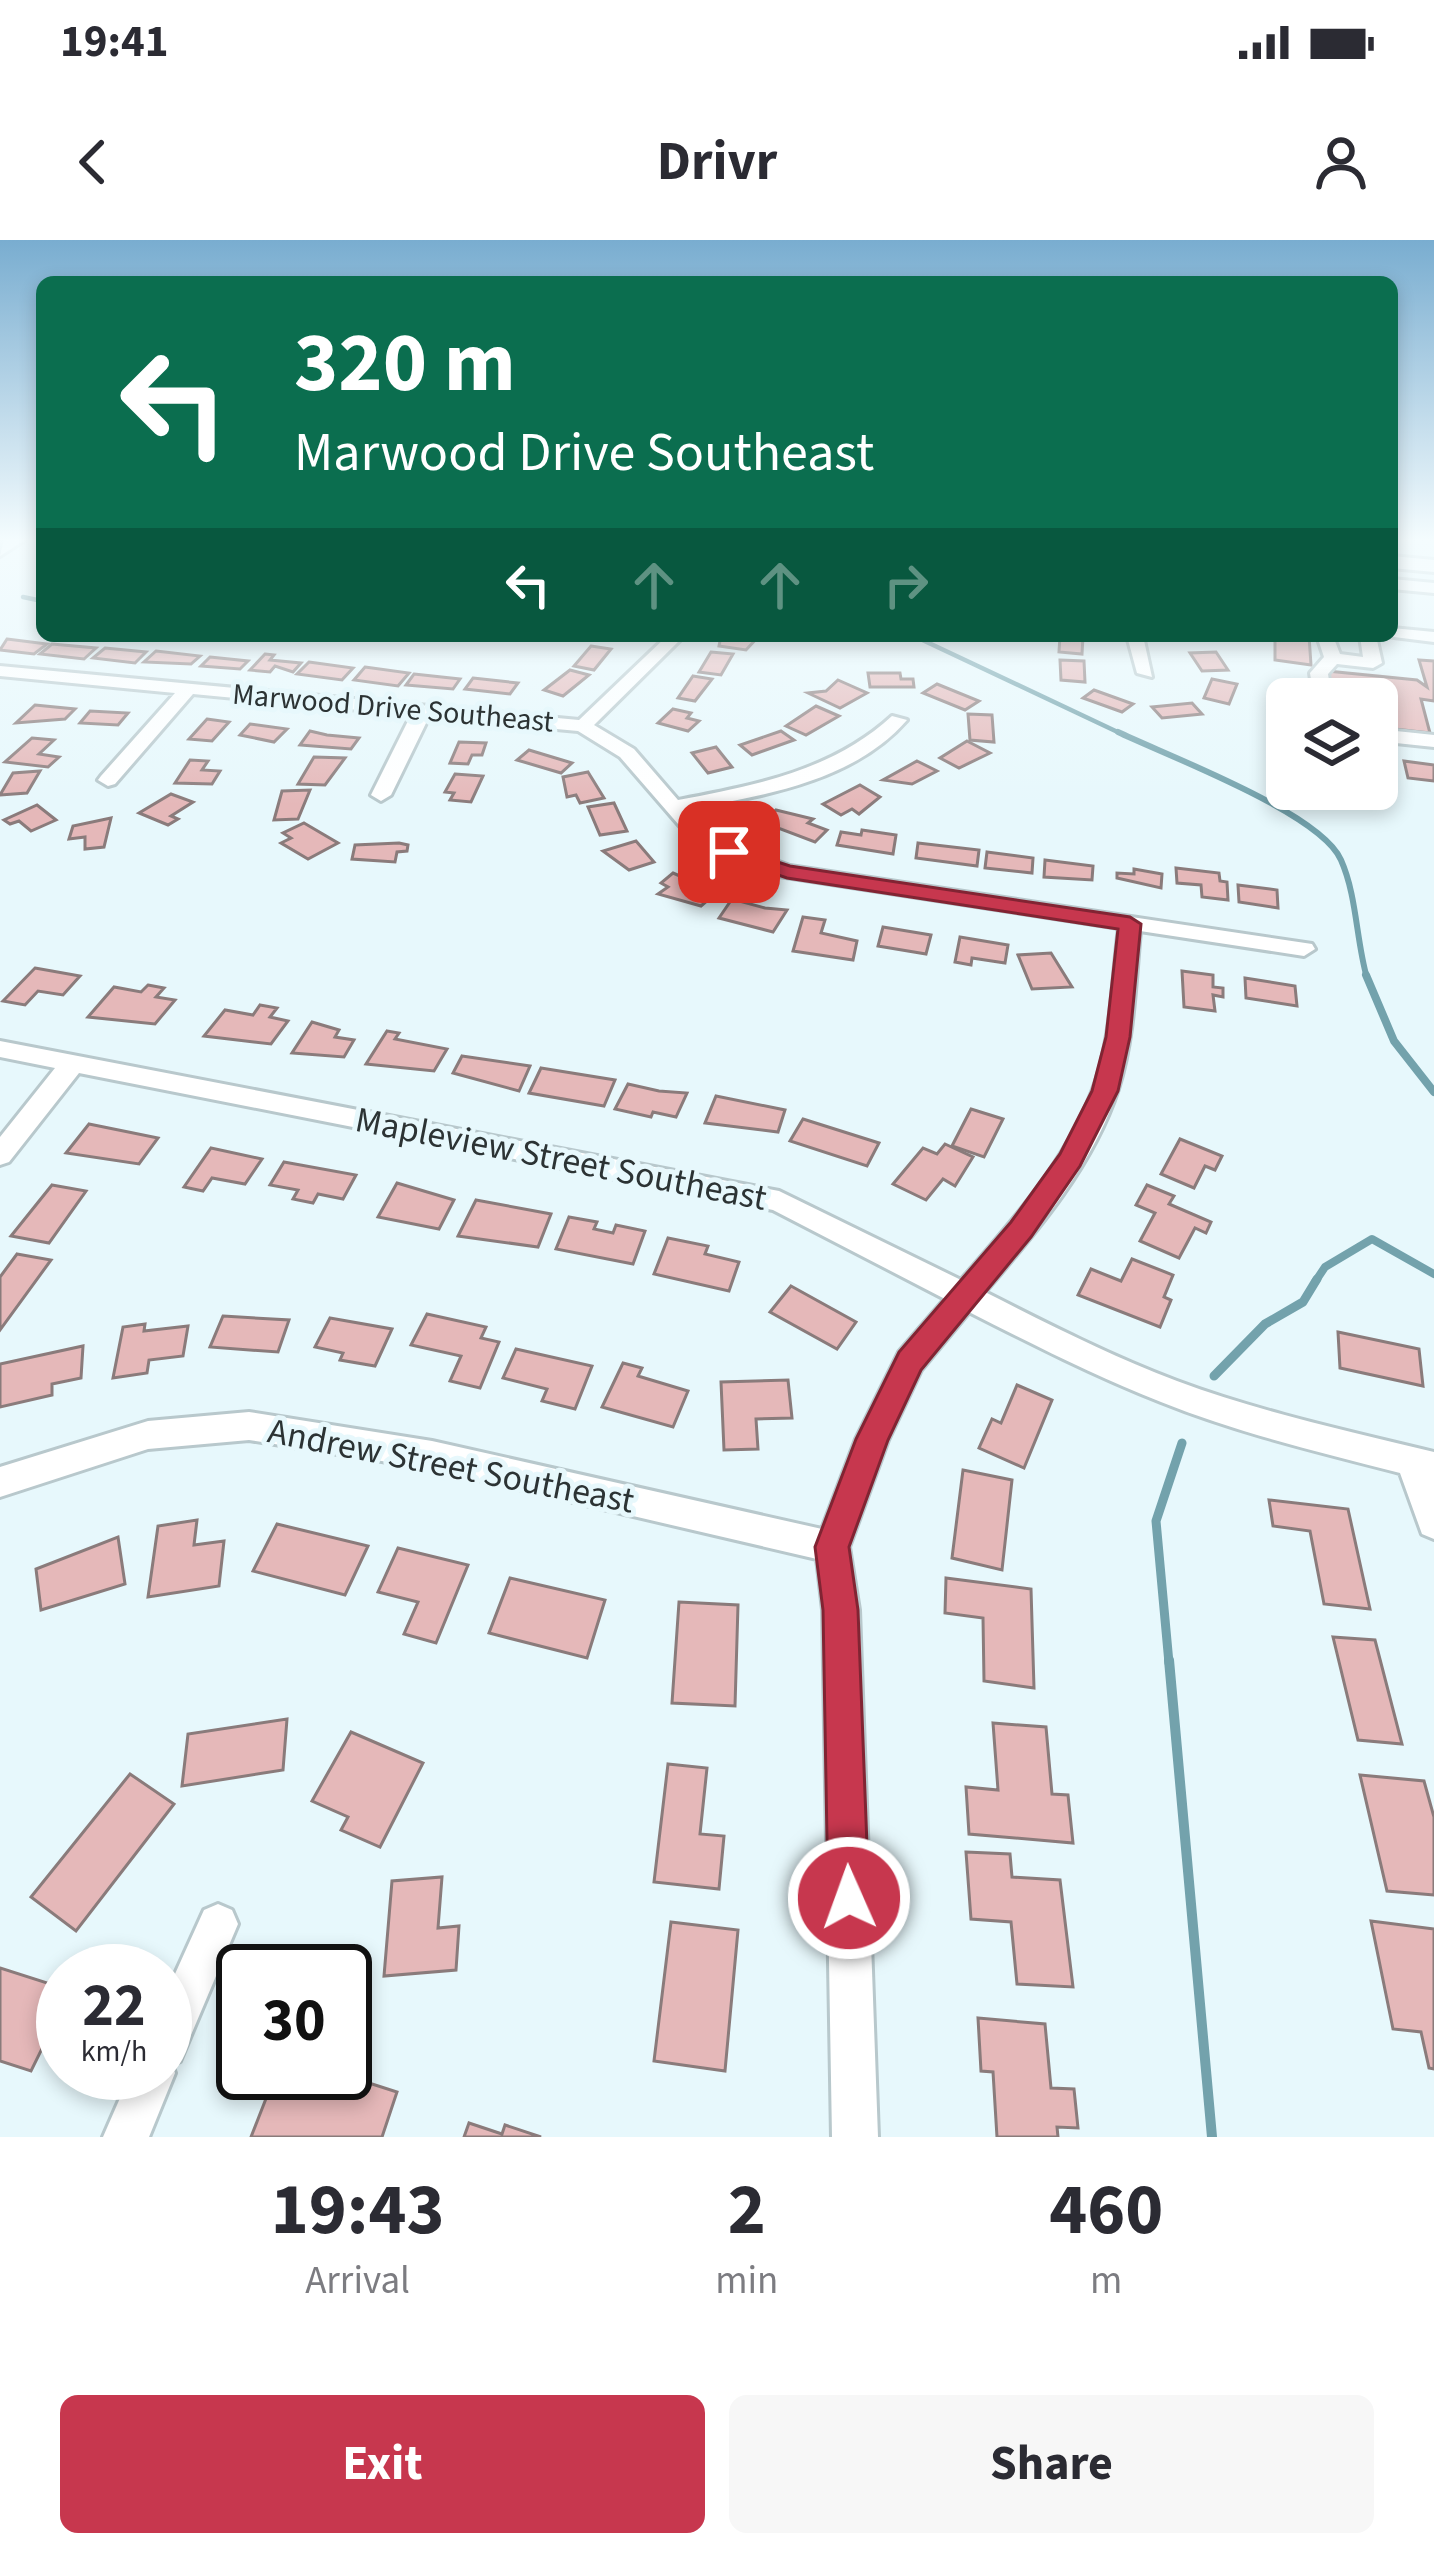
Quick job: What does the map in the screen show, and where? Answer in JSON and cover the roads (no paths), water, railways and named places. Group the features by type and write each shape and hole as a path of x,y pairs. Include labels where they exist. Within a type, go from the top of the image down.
{"street":[{"path":"1426,637 1434,647"},
{"path":"583,726 670,642"},
{"path":"1138,642 1146,674"},
{"path":"1327,642 1333,658"},
{"path":"1333,658 1373,663 1369,642"},
{"path":"1320,678 1333,658"},
{"name":"Marwood Drive Southeast","path":"0,671 422,712 521,716 583,726 627,753 678,806 692,828 729,852 787,872 1304,949"},
{"path":"108,780 187,690"},
{"path":"381,795 422,712"},
{"path":"678,806 818,770 886,733 898,720"},
{"path":"1398,737 1434,741"},
{"path":"855,2137 841,1610 832,1547 872,1439 910,1361 1059,1177 1105,1091 1118,1037 1130,924"},
{"name":"Mapleview Street Southeast","path":"0,1049 779,1201 1081,1355 1172,1393 1424,1466"},
{"path":"0,1155 72,1064"},
{"name":"Andrew Street Southeast","path":"0,1482 148,1436 249,1426 432,1455 832,1547"},
{"path":"1424,1466 1434,1523"},
{"path":"192,1984 218,1924"},
{"path":"126,2137 142,2100"}],"waterway":[{"path":"927,642 1124,735"},
{"path":"1118,732 1275,805 1328,842 1346,874 1367,977"},
{"path":"1367,977 1394,1041 1434,1092"},
{"path":"1317,1279 1325,1267 1372,1239 1434,1274"},
{"path":"1214,1376 1265,1324 1303,1302 1317,1279"},
{"path":"1169,1663 1156,1521 1182,1443"},
{"path":"1169,1660 1212,2137"}]}
